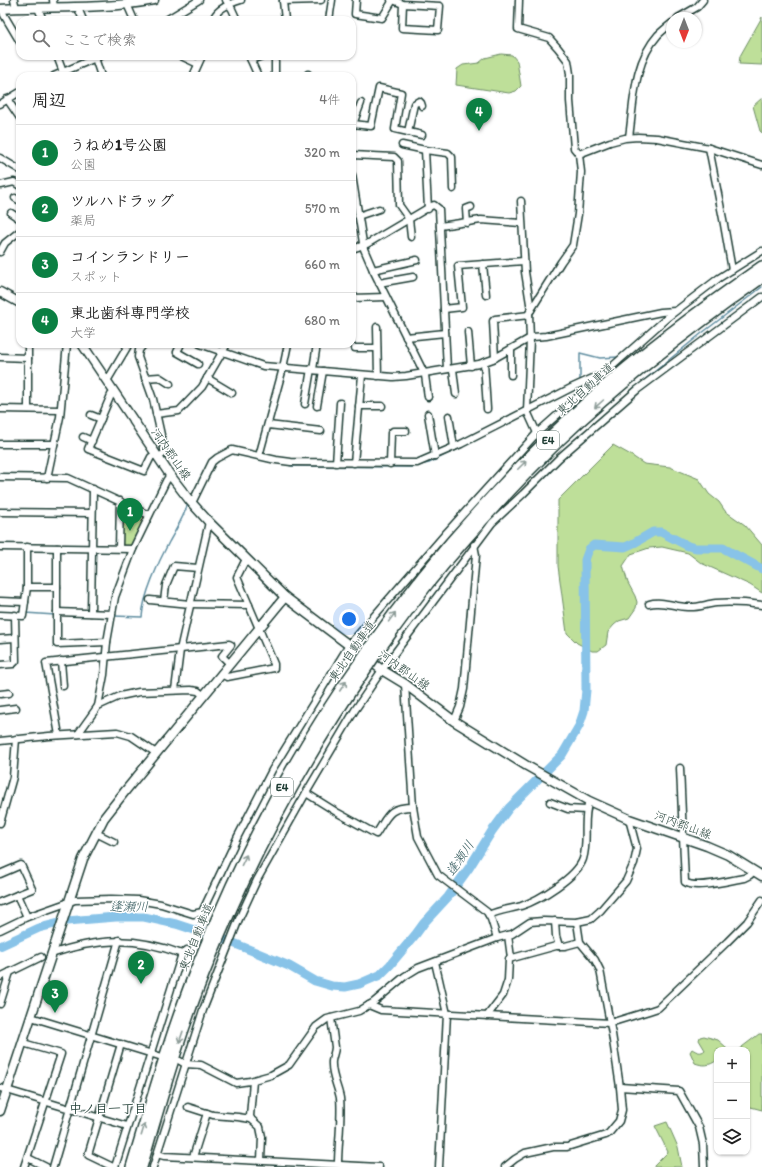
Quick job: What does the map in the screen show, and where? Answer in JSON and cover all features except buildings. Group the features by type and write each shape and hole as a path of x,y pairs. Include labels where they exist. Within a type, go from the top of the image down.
{"highway":[{"name":"東北自動車道","path":"132,1167 174,1033 220,922 252,864 285,798 396,611 449,545 514,473 553,434 592,398 649,350 714,300 762,267"},
{"name":"東北自動車道","path":"372,651 485,517 560,440 597,405 653,358 762,277"},
{"name":"東北自動車道","path":"141,1167 204,960"}],"main road":[{"path":"1,9 15,4 38,8 53,4 78,8 154,0"},
{"path":"0,292 16,301"},
{"name":"河内郡山線","path":"85,348 170,475 190,501 208,522 285,596 382,670 405,684 454,721 527,766 589,801 629,819 683,837 728,855 762,876"},
{"path":"0,1111 4,1089 23,1043 83,860 104,818 285,596"}],"street":[{"path":"173,16 199,0"},
{"path":"214,16 228,2 242,0"},
{"path":"285,16 283,1 321,0"},
{"path":"330,16 332,0"},
{"path":"356,0 355,14 382,18 393,0"},
{"path":"390,0 403,4 440,6 438,30 402,28 403,4"},
{"path":"519,0 518,29 549,38 568,61 574,148 579,154 581,172 578,214 573,245 530,313"},
{"path":"688,12 697,7 704,0"},
{"path":"228,2 235,16"},
{"path":"127,4 132,16"},
{"path":"38,8 41,16"},
{"path":"78,8 81,16"},
{"path":"1,9 16,35"},
{"path":"629,137 637,77 642,61 658,35 666,28"},
{"path":"58,60 63,72 90,60"},
{"path":"98,60 100,72"},
{"path":"190,60 198,64"},
{"path":"195,72 200,60"},
{"path":"251,60 256,72"},
{"path":"275,60 275,72"},
{"path":"356,124 371,126 379,88 401,93 395,129 422,135"},
{"path":"0,104 16,94"},
{"path":"7,99 16,112"},
{"path":"408,132 414,104 419,102 422,106"},
{"path":"356,115 361,103"},
{"path":"579,154 588,152 610,142 629,137 657,138 709,148 762,165"},
{"path":"402,145 448,153 452,157 453,189"},
{"path":"709,148 732,270"},
{"path":"425,150 428,208"},
{"path":"356,155 394,157 398,161 399,205 409,219 411,237"},
{"path":"0,158 16,168"},
{"path":"1,185 14,182 16,183"},
{"path":"521,200 524,261 530,313 527,411 538,435"},
{"path":"356,248 363,246 434,205 439,209 445,333 450,369 456,394"},
{"path":"356,207 363,246 372,270 424,373 428,397"},
{"path":"467,222 466,208 472,207"},
{"path":"358,216 378,209"},
{"path":"11,213 16,216"},
{"path":"440,226 481,220 521,223"},
{"path":"0,252 5,243 16,234"},
{"path":"0,930 27,917 75,900 138,900 161,904 193,914 202,912 238,836 272,770 349,645 447,532 538,435 675,311 732,270 762,251"},
{"path":"372,270 418,260"},
{"path":"444,309 462,307 458,266 524,261"},
{"path":"483,264 486,295"},
{"path":"379,283 413,277"},
{"path":"356,298 386,297"},
{"path":"153,1167 182,1062 239,920 257,880 355,710 382,670 474,545 492,523 523,494 557,457 637,390 762,297"},
{"path":"212,348 263,366 312,369 378,376 406,376 471,366 484,362 495,358 534,336 546,336 661,312 675,311"},
{"path":"495,358 493,321 495,318 530,313"},
{"path":"377,326 378,376"},
{"path":"468,332 471,366"},
{"path":"406,337 445,333"},
{"path":"28,348 28,409"},
{"path":"47,478 60,417 67,348"},
{"path":"107,381 127,348"},
{"path":"88,449 144,471 151,457 165,453 153,399 138,358 141,348"},
{"path":"179,348 177,352 198,364"},
{"path":"156,414 179,411 202,387 225,348"},
{"path":"259,456 287,348"},
{"path":"305,404 316,348"},
{"path":"355,348 377,348"},
{"path":"511,349 511,374"},
{"path":"0,357 28,358"},
{"path":"484,362 486,409"},
{"path":"317,406 323,371"},
{"path":"354,463 362,374"},
{"path":"190,501 212,462 234,450 291,462 390,464 417,463 454,447 573,387 595,377 601,377"},
{"path":"145,378 159,378 170,384"},
{"path":"207,378 232,394"},
{"path":"85,456 110,395 114,392"},
{"path":"336,463 340,403"},
{"path":"359,406 382,406"},
{"path":"0,409 60,410"},
{"path":"428,414 435,456"},
{"path":"91,415 101,419"},
{"path":"449,416 454,447"},
{"path":"268,424 321,431"},
{"path":"390,464 391,433 393,431 406,431"},
{"path":"83,436 92,440"},
{"path":"0,444 54,444"},
{"path":"78,734 98,706 115,597 133,549 170,475"},
{"path":"0,477 68,478 149,515"},
{"path":"91,613 93,489"},
{"path":"119,548 120,501"},
{"path":"0,512 92,513"},
{"path":"175,690 180,650 208,522"},
{"path":"454,721 460,707 464,689 476,555 474,545"},
{"path":"0,547 133,549"},
{"path":"0,615 15,615 23,613 27,587 27,547"},
{"path":"57,548 57,644 107,642"},
{"path":"221,674 227,677 274,668 274,664 238,577 246,559"},
{"path":"164,601 166,585 174,566 198,568"},
{"path":"27,587 57,587"},
{"path":"150,600 190,604 249,605"},
{"path":"0,601 25,602"},
{"path":"649,604 658,603 687,607 699,607 713,603 762,605"},
{"path":"57,614 91,613 112,616"},
{"path":"0,664 13,664 16,660 15,615"},
{"path":"0,639 15,638"},
{"path":"59,735 46,663 229,644 231,645 222,656 229,663"},
{"path":"62,661 63,686"},
{"path":"405,684 413,807 420,841 436,872 487,912 491,919 496,938"},
{"path":"98,706 129,693 175,690 198,691 203,695"},
{"path":"0,694 9,693"},
{"path":"0,710 16,708"},
{"path":"0,741 59,735 117,732 131,736 156,753"},
{"path":"0,823 13,777 16,739"},
{"path":"680,768 685,882 688,884 700,885 744,878 754,871"},
{"path":"306,793 376,834 391,812 402,807 413,807"},
{"path":"489,916 529,902 560,886 574,872 583,858 587,830 586,810 589,801"},
{"path":"550,802 568,809 586,810"},
{"path":"182,1062 201,1065 236,1083 252,1081 277,1072 289,1065 313,1030 323,1021 357,1012 369,1005 405,976 418,968 496,938 515,933 530,922 577,922 587,920 596,915 626,881 634,863 637,849 629,819"},
{"path":"96,833 114,842"},
{"path":"0,874 21,865 32,889 0,902"},
{"path":"17,895 27,917"},
{"path":"369,1005 381,1010 610,1023 658,1008 747,922 762,900"},
{"path":"555,921 556,936 559,946"},
{"path":"505,1167 515,1159 525,1154 553,1147 567,1147 609,1133 615,1127 621,1115 622,1103 620,1087 600,970 595,960 580,942 577,922"},
{"path":"487,1016 503,995 508,980 509,959 511,958 508,935"},
{"path":"53,951 86,944 119,940 184,952 114,1167 88,1155 121,1044"},
{"path":"53,1167 119,940"},
{"path":"511,958 580,942"},
{"path":"0,977 41,957"},
{"path":"435,962 446,1014 439,1167"},
{"path":"0,1004 10,972"},
{"path":"31,1017 159,1056"},
{"path":"332,1018 335,1047 332,1069 340,1104 338,1164"},
{"path":"23,1043 61,1054 24,1167"},
{"path":"251,1119 252,1081"},
{"path":"620,1087 679,1091 699,1127 703,1144 704,1167"},
{"path":"4,1089 127,1126"},
{"path":"188,1106 207,1113 251,1119 260,1127 262,1137 261,1160"},
{"path":"193,1157 207,1113"},
{"path":"157,1154 261,1160 278,1164 338,1164 379,1167"},
{"path":"28,1158 46,1167"}],"green space":[{"path":"762,17 762,65 739,64 740,56"},
{"path":"501,54 512,55 517,61 521,86 516,91 509,93 456,85 457,69 463,65 479,63 485,58"},
{"path":"762,98 762,133 760,131 753,106"},
{"path":"613,445 644,464 670,467 699,479 709,494 719,502 725,511 745,525 762,545 762,593 750,585 701,563 688,553 662,547 649,548 631,554 623,566 628,583 637,602 636,608 629,618 619,621 614,625 608,632 606,645 598,651 592,651 577,643 567,633 558,566 558,500"},
{"path":"123,505 145,515 146,518 133,546 123,546 121,544 121,507"},
{"path":"759,1034 762,1034 762,1110 750,1107 750,1047 742,1047"},
{"path":"704,1036 718,1040 726,1047 714,1047 714,1062 706,1065 695,1063 690,1052 692,1049 699,1052 705,1050 699,1040 700,1037"},
{"path":"667,1122 678,1147 682,1167 654,1167 668,1152 655,1126"}],"waterway":[{"path":"643,381 762,287"},
{"path":"572,384 580,380 580,353 600,358 618,357"},
{"path":"280,463 292,466 411,467 429,463 467,444"},
{"path":"191,498 203,473"},
{"path":"113,616 142,617 145,599 156,569 188,503"},
{"name":"逢瀬川","path":"0,946 39,928 67,921 116,917 144,917 176,924 231,942 289,966 315,981 332,986 345,987 359,984 380,975 448,897 509,808 562,755 579,726 584,711 586,690 585,560 589,549 594,545 625,547 653,532 661,532 688,546 696,548 723,548 762,569"},
{"path":"25,613 55,615"}],"place":[{"name":"東北歯科専門学校","path":"479,131"},
{"name":"うねめ1号公園","path":"130,531"},
{"name":"ツルハドラッグ","path":"141,984"},
{"name":"コインランドリー","path":"55,1013"}],"district":[{"name":"中ノ目一丁目","path":"108,1108"}]}
